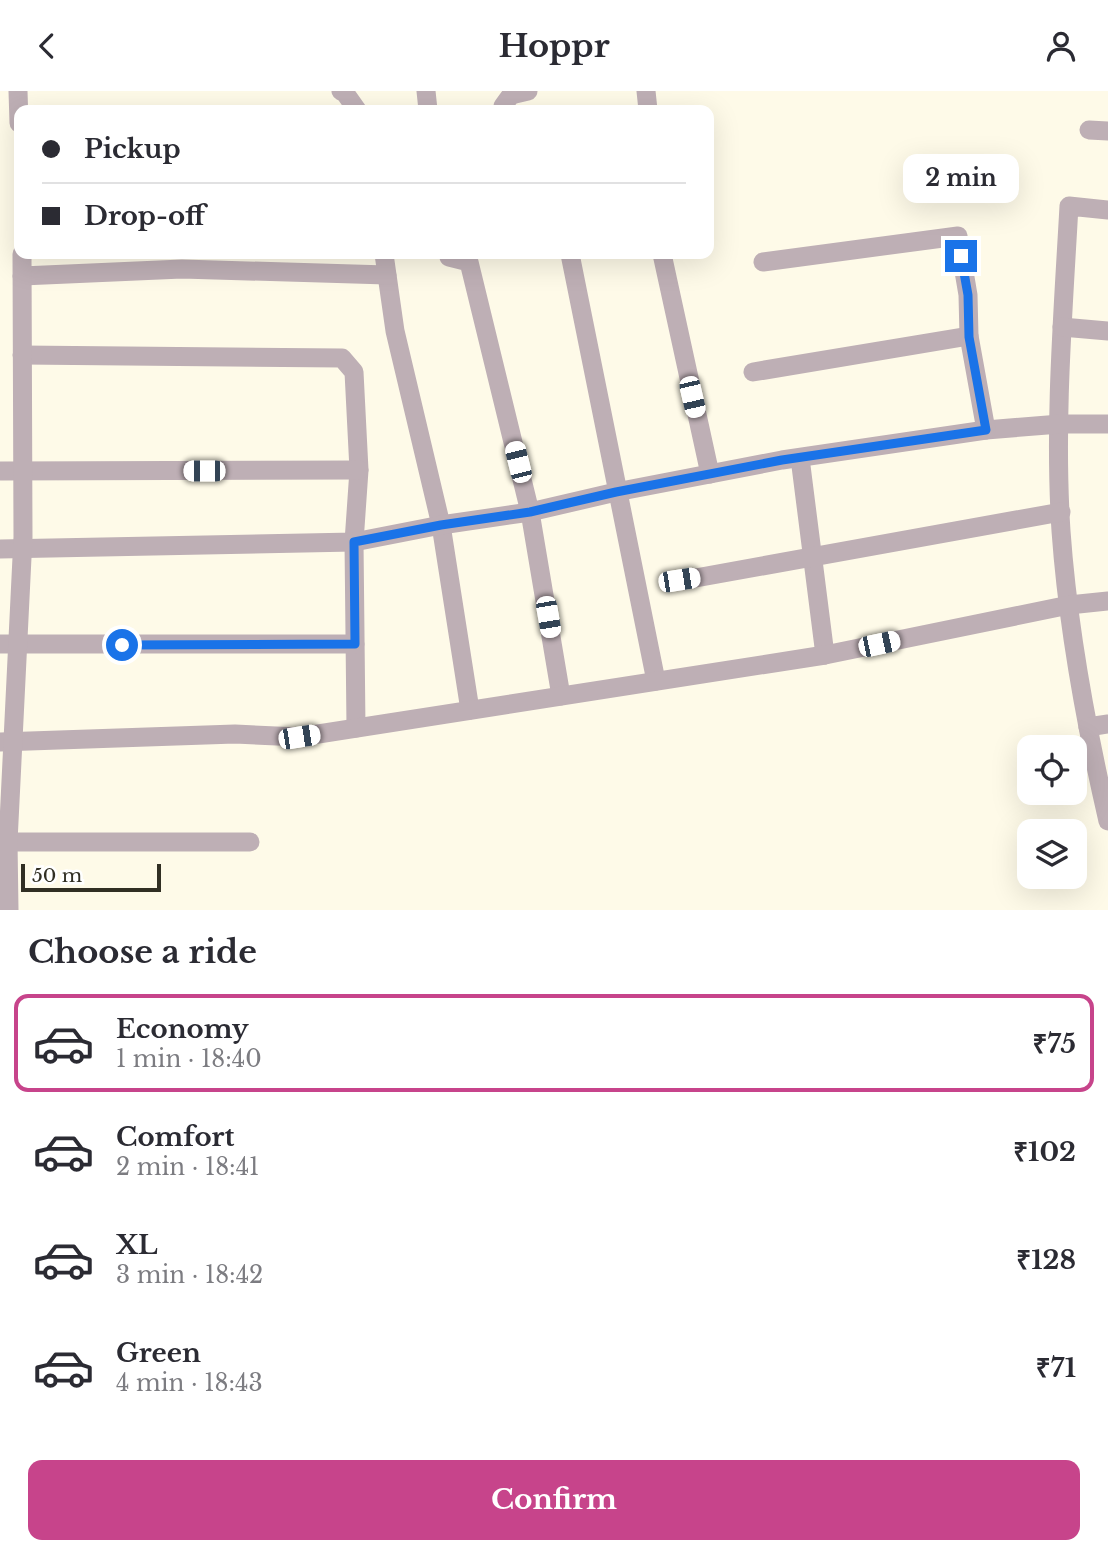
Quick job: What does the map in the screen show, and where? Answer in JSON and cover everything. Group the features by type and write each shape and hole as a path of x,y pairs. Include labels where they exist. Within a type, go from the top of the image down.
{"street":[{"path":"341,91 353,105"},
{"path":"504,105 511,95 528,91"},
{"path":"1108,210 1069,206 1060,424 1061,512 1069,605 1088,727 1108,821"},
{"path":"763,263 958,236 968,295 969,337 986,430"},
{"path":"9,910 4,842 9,644 22,549 22,259"},
{"path":"385,259 395,331 441,525 470,710"},
{"path":"457,259 469,262 530,512 561,696"},
{"path":"570,259 656,681"},
{"path":"663,259 710,474"},
{"path":"22,276 182,269 387,275"},
{"path":"1062,327 1108,331"},
{"path":"753,372 969,337"},
{"path":"22,355 342,358 354,372 359,470 354,542 356,728"},
{"path":"0,549 354,542 441,525 530,512 616,492 800,458 986,430 1060,424 1108,424"},
{"path":"800,458 825,655"},
{"path":"0,471 359,470"},
{"path":"679,580 1061,512"},
{"path":"7,742 235,734 299,737 825,655 1069,605 1108,601"},
{"path":"9,644 355,644"},
{"path":"1088,727 1108,724"},
{"path":"4,842 250,842"}],"route":[{"path":"122,645 355,644 354,542 441,525 530,512 616,492 782,460 986,430 969,337 968,295 961,256"}]}
